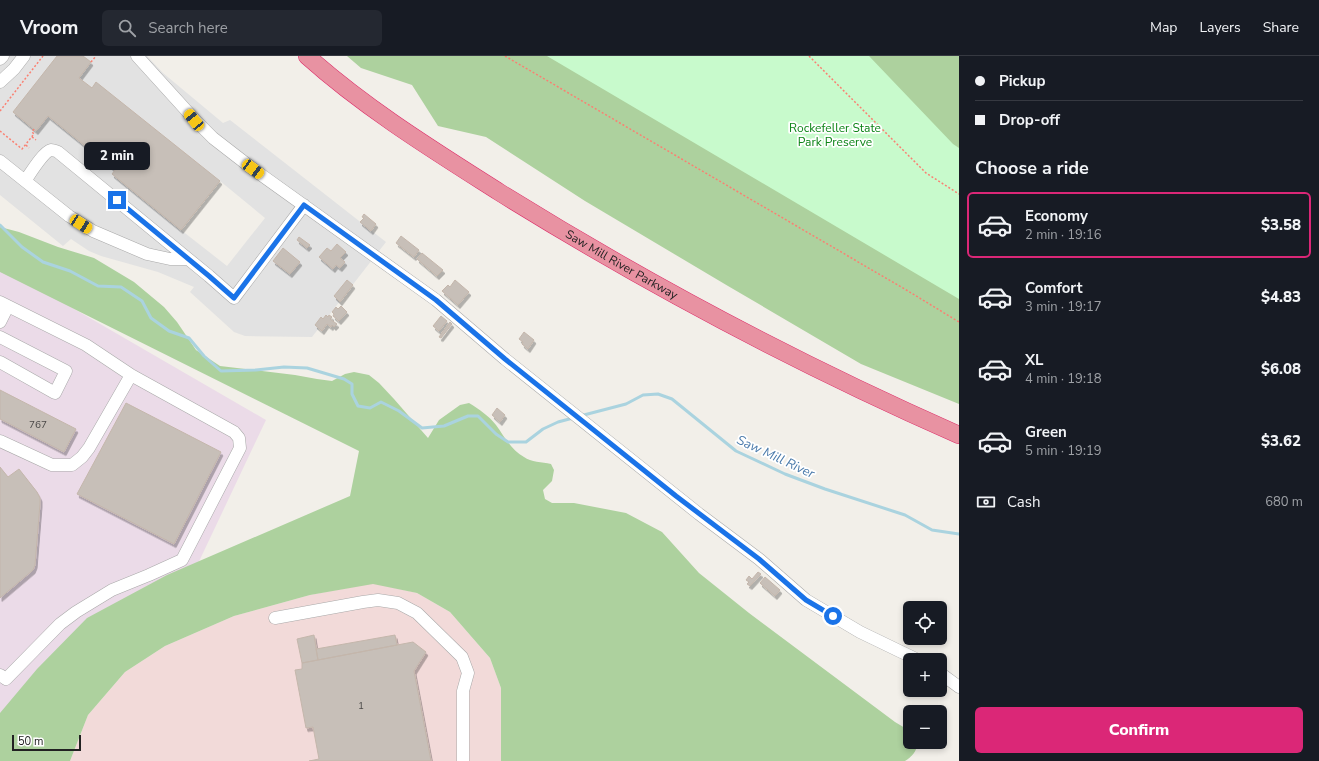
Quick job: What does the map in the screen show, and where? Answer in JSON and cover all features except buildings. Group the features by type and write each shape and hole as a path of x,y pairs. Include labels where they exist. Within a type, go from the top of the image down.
{"highway":[{"path":"299,56 338,81"},
{"name":"Saw Mill River Parkway","path":"307,56 392,121 464,169 532,212 618,263 691,305 780,351 870,395 959,435"},
{"name":"Saw Mill River Parkway","path":"325,56 367,89 449,146 618,250 718,306 778,337 868,381 959,422"}],"lane":[{"path":"0,60 3,56"},
{"path":"0,82 14,69 24,56"},
{"path":"137,56 194,120 214,138 253,169 436,300 505,359 699,514 759,559 806,600 860,632 904,653"},
{"path":"25,181 44,155 54,150 58,152 188,258 234,298 304,205"},
{"path":"0,161 69,216 93,231 147,254 170,259 188,258"},
{"path":"0,322 4,304 86,345 131,375 234,432 239,438 240,448 182,560 112,590 76,612 60,624 6,679 0,675"},
{"path":"0,337 66,371 55,393 0,362"},
{"path":"0,441 52,465 72,465 82,457 88,448 131,375"},
{"path":"275,618 378,600 398,603 417,613 462,657 468,673 463,691 463,761"},
{"path":"947,678 959,687"}],"path":[{"path":"0,111 43,56"},
{"path":"91,62 96,56"},
{"path":"505,56 959,322"},
{"path":"809,56 926,174 959,194"},
{"path":"0,131 22,149 34,134 32,132 34,129"},
{"path":"32,137 36,140"},
{"path":"26,145 29,148"}],"shaded area":[{"path":"0,56 147,56 163,73 223,123 230,120 386,242 312,337 245,336 234,332 190,292 194,287 158,272 101,256 89,251 71,239 63,246 0,195","holes":["220,181 265,218 227,266 181,230"]},
{"path":"0,266 266,420 194,572 0,749"},
{"path":"373,583 417,593 450,612 490,658 501,688 501,761 70,761 88,715 125,672 165,646 234,616 310,595"}],"green space":[{"path":"347,56 959,56 959,404 861,364 585,201 486,137 438,126 412,85 361,68"},
{"name":"Rockefeller State Park Preserve","path":"547,56 869,56 953,144 959,148 959,299"},
{"path":"0,227 19,232 58,247 94,258 134,282 164,307 177,322 196,350 220,366 332,381 345,374 354,372 369,375 394,399 428,438 439,420 460,405 469,403 480,410 496,425 519,454 530,460 551,464 554,470 552,481 543,490 545,499 552,503 574,503 626,513 662,532 699,573 749,613 903,727 903,749 915,750 905,761 501,761 501,688 490,658 450,612 417,593 373,584 310,595 234,616 165,646 125,672 88,715 70,761 0,761 0,713 37,669 87,618 167,575 350,496 359,451 0,272"}],"waterway":[{"name":"Saw Mill River","path":"0,225 22,247 43,262 70,271 98,286 121,287 142,301 151,318 169,331 189,338 204,356 221,371 256,370 284,367 307,368 344,379 352,384 352,394 358,406 370,408 381,402 399,411 422,428 444,426 468,416 478,416 496,434 508,442 526,442 543,429 558,422 573,418"},
{"name":"Saw Mill River","path":"580,416 626,404 643,395 658,394 672,399 736,451 785,474 825,489 905,515 932,530 959,534"}],"route":[{"path":"117,200 234,298 304,205 436,300 505,359 676,496 759,559 806,600 833,616"}]}
